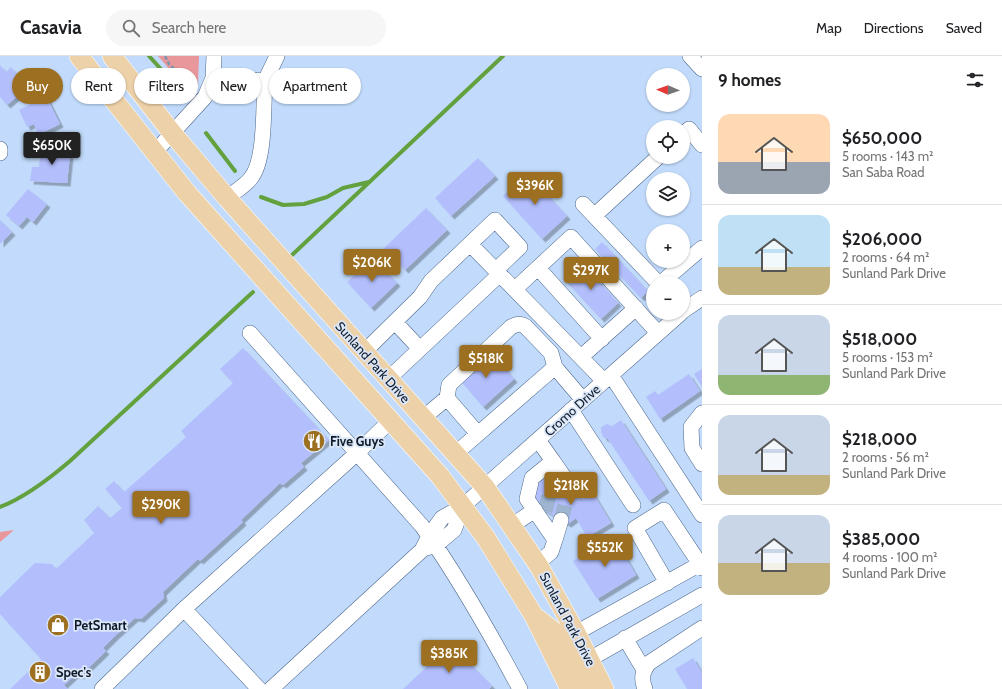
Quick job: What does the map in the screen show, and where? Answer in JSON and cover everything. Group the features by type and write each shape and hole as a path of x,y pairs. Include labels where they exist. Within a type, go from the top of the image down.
{"main road":[{"name":"Sunland Park Drive","path":"79,56 187,193 440,476 486,538 534,616 570,689"},
{"name":"Sunland Park Drive","path":"112,56 173,134 227,198 485,487 537,564 590,659 604,689"},
{"path":"534,616 561,637 588,689"}],"street":[{"path":"213,68 214,56"},
{"path":"227,198 250,179 257,167 261,152 265,81 263,64 266,56"},
{"path":"265,81 277,56"},
{"path":"690,56 702,70"},
{"path":"261,81 265,81"},
{"path":"155,152 173,134 206,95"},
{"path":"690,129 702,145"},
{"path":"594,216 650,164"},
{"path":"583,204 651,276"},
{"path":"364,352 420,297 431,281 495,220 520,247 498,272 388,379"},
{"path":"515,289 571,237 658,333"},
{"path":"470,244 581,357 608,378 702,515"},
{"path":"669,276 702,248"},
{"path":"538,268 602,338"},
{"name":"Cromo Drive","path":"690,306 702,298"},
{"path":"581,357 636,308"},
{"name":"Cromo Drive","path":"271,689 429,544 442,518 463,506 673,320"},
{"path":"395,322 420,349"},
{"path":"423,418 447,398 450,385 516,324 525,326 551,353 555,367 583,400"},
{"path":"250,333 356,454 422,526 429,544 490,634 520,689"},
{"path":"455,454 555,367"},
{"path":"447,398 478,434"},
{"path":"571,410 633,505"},
{"path":"702,413 691,427 692,448 702,464"},
{"path":"102,689 184,610 356,454 390,421"},
{"path":"538,440 555,470 570,484 569,490"},
{"path":"555,470 532,478 527,499 541,514 555,540"},
{"path":"576,633 701,566 664,510 635,528 667,583"},
{"path":"511,526 541,514"},
{"path":"537,564 551,552 561,520"},
{"path":"590,659 702,595"},
{"path":"184,610 260,689"},
{"path":"645,689 642,677 644,670 649,663 702,628"},
{"path":"625,638 644,670"}],"path":[{"path":"165,56 169,64 173,68"}],"shaded area":[{"path":"158,56 199,56 198,84 198,68 168,68"},
{"path":"14,530 0,542 0,532"}],"building":[{"path":"0,65 6,72 11,67 12,68 12,101 7,105 0,97"},
{"path":"31,104 50,104 60,124 38,135 34,124 27,127 19,110"},
{"path":"41,145 64,147 64,154 70,155 67,183 30,181 32,167 39,167"},
{"path":"478,158 495,176 451,216 435,198"},
{"path":"528,174 567,216 542,239 503,196"},
{"path":"28,189 47,204 33,222 27,217 19,226 6,215"},
{"path":"426,208 447,230 405,270 384,248"},
{"path":"0,220 12,232 0,244"},
{"path":"602,242 646,289 646,293 641,298 595,249"},
{"path":"373,258 397,283 371,308 347,282"},
{"path":"582,263 618,303 601,319 564,279"},
{"path":"243,348 329,440 301,463 304,467 283,485 280,483 241,520 243,522 200,561 198,559 163,592 164,598 141,619 135,618 116,635 103,648 106,651 80,676 77,673 64,685 68,689 10,689 41,659 0,614 0,597 35,563 52,564 56,569 94,533 84,520 98,506 110,518 122,508 105,489 114,481 124,492 186,437 181,431 233,383 220,369"},
{"path":"490,351 514,379 483,407 459,379"},
{"path":"702,369 702,387 694,374"},
{"path":"689,374 700,391 660,419 646,397 655,391 658,395"},
{"path":"621,420 666,489 649,501 608,439 604,438 601,432 601,427 607,424 612,426"},
{"path":"547,478 581,497 580,501 593,493 611,523 587,537 576,518 568,524 541,508 534,496 537,481"},
{"path":"613,536 636,575 597,599 573,561"},
{"path":"451,644 492,686 489,689 403,689"},
{"path":"693,658 702,673 702,689 687,689 675,669"}],"waterway":[{"path":"149,56 160,68"},
{"path":"291,256 503,56"},
{"path":"206,133 235,171"},
{"path":"261,197 283,205 304,204 327,197 343,188 369,182"},
{"path":"0,507 10,503 37,487 70,461 253,292"}],"tunnel":[{"path":"545,511 553,481"},
{"path":"561,520 569,490"}],"place":[{"name":"Five Guys","path":"314,441"},
{"name":"PetSmart","path":"58,625"},
{"name":"Spec's","path":"40,672"}]}
